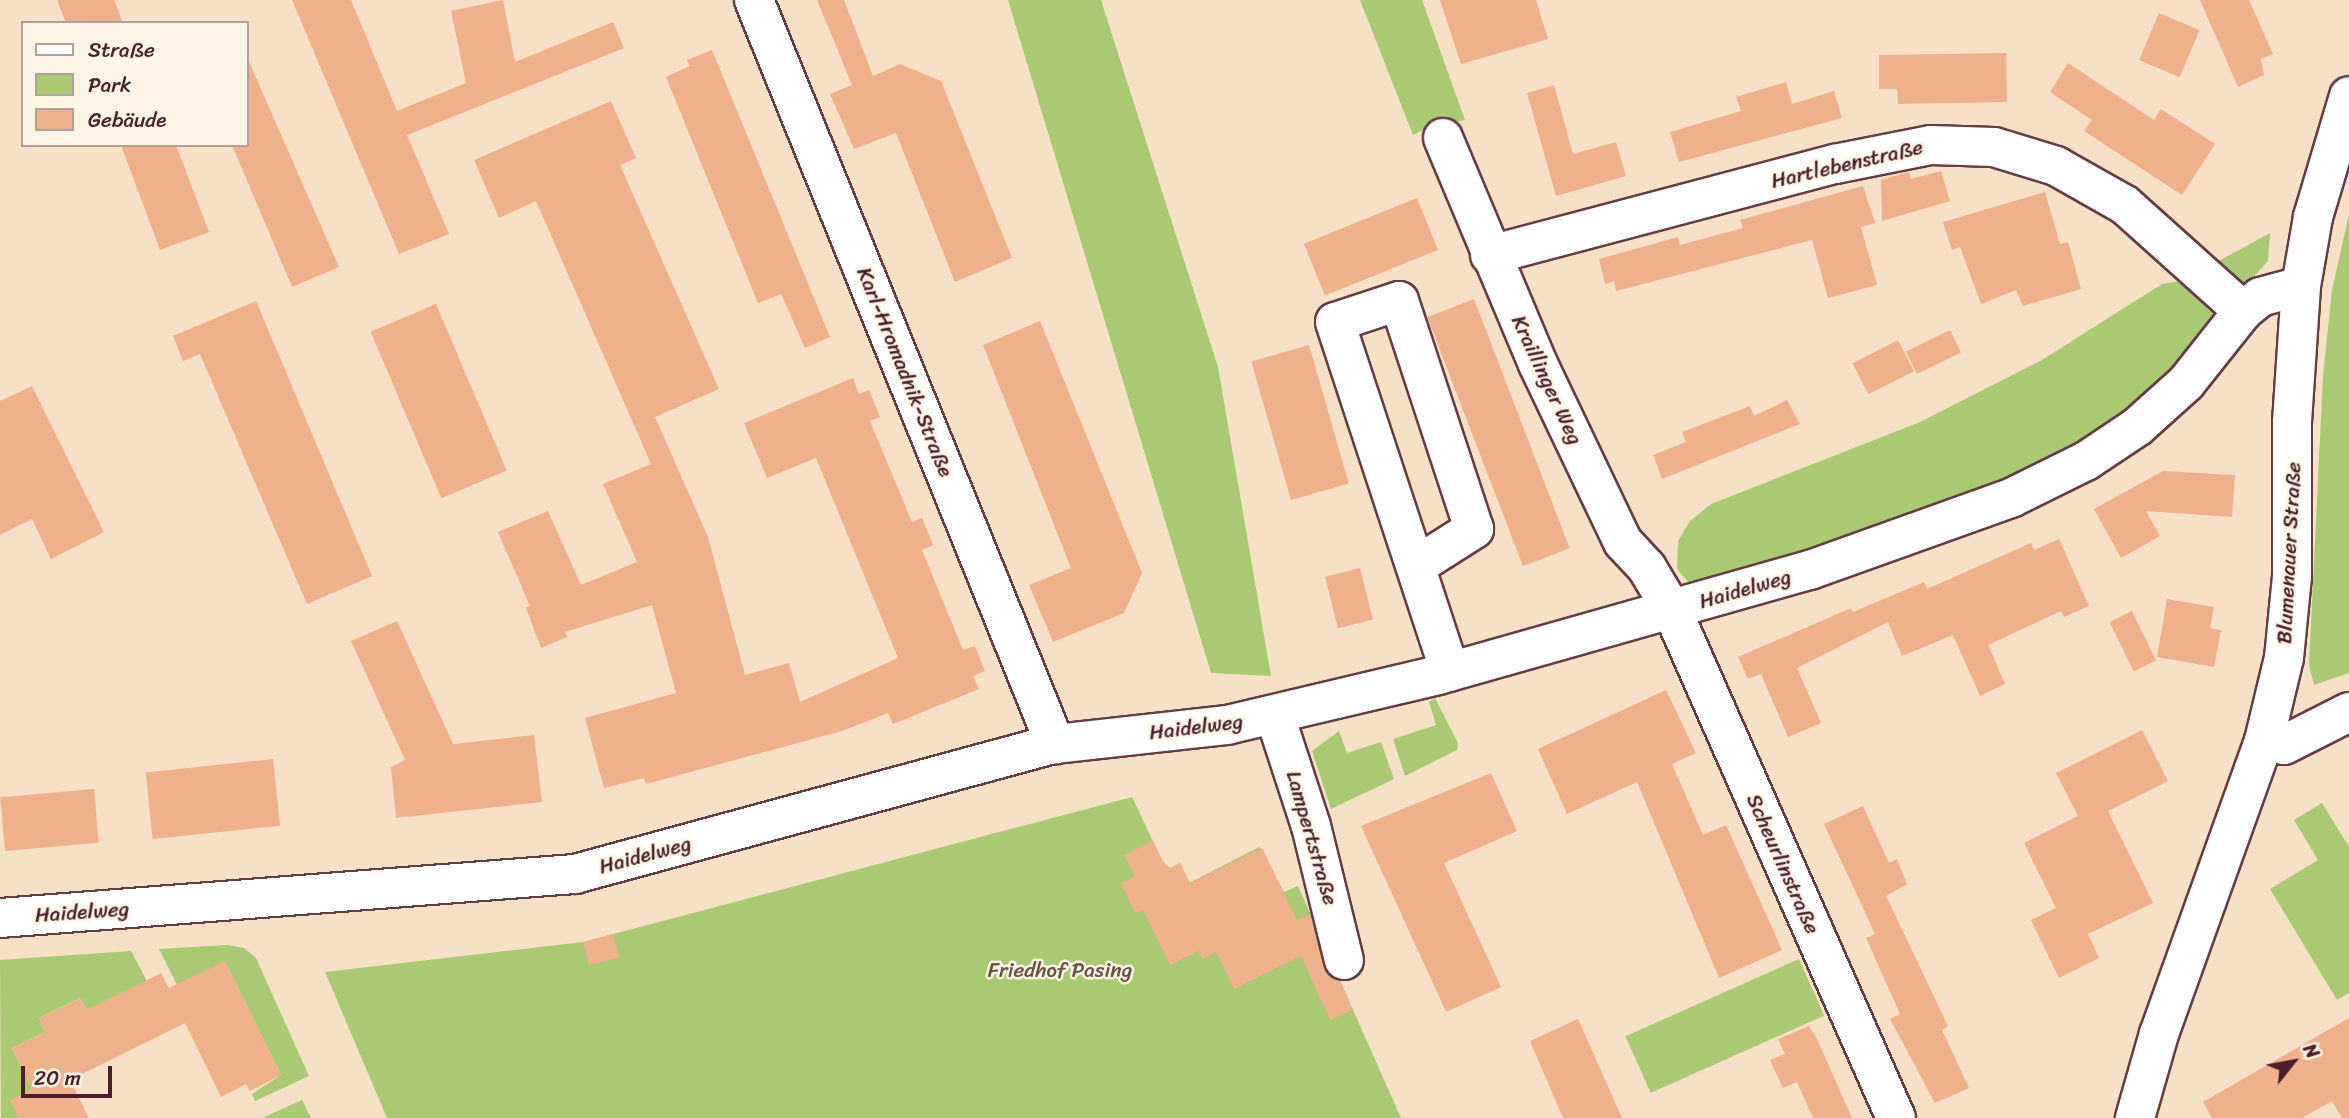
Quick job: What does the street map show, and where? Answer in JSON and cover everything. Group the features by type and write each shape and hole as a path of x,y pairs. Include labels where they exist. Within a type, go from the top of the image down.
{"street":[{"name":"Karl-Hromadnik-Straße","path":"754,0 1055,744"},
{"name":"Blumenauer Straße","path":"2136,1118 2159,1034 2264,741 2284,658 2292,577 2292,422 2301,286 2313,217 2349,96"},
{"name":"Kraillinger Weg","path":"1443,138 1490,256 1623,542 1647,568 1672,610"},
{"name":"Hartlebenstraße","path":"1490,256 1835,164 1931,145 1994,147 2056,166 2125,205 2243,311"},
{"name":"Haidelweg","path":"0,918 575,874 1055,744 1275,716 1450,672 1672,610 1927,530 2087,461 2137,427 2186,383 2243,311 2260,297 2301,286"},
{"path":"1416,566 1474,529 1399,301 1335,322 1450,672"},
{"name":"Scheurlinstraße","path":"1672,610 1896,1118"},
{"path":"2264,741 2284,745 2349,712"},
{"name":"Lampertstraße","path":"1275,716 1317,849 1344,960"}],"green space":[{"path":"1008,0 1101,0 1218,367 1271,676 1211,673"},
{"path":"1360,0 1422,0 1465,120 1428,127 1413,135"},
{"path":"2349,214 2349,673 2314,685 2309,665 2323,376 2332,290"},
{"path":"2270,233 2268,261 2251,280 2240,285 2206,268"},
{"path":"2182,281 2213,308 2211,327 2176,371 2124,415 2077,446 2003,482 1805,555 1690,584 1677,569 1678,541 1690,521 1711,504 1920,422 2042,360 2162,284"},
{"path":"1435,698 1458,743 1457,750 1405,776 1393,739 1436,725 1429,702"},
{"path":"1339,731 1347,753 1381,742 1394,779 1331,809 1312,751"},
{"name":"Friedhof Pasing","path":"1132,797 1163,862 1170,868 1180,863 1189,883 1259,847 1284,892 1298,886 1401,1118 387,1118 325,972 583,942"},
{"path":"2322,803 2349,847 2349,993 2337,1000 2270,889 2318,860 2294,820"},
{"path":"228,945 244,948 256,958 309,1076 255,1101 252,1094 281,1075 225,962 177,985 159,949"},
{"path":"131,951 147,981 87,1010 80,998 39,1018 45,1032 12,1048 32,1089 11,1100 19,1118 1,1118 0,960"},
{"path":"1799,959 1824,1016 1651,1093 1625,1036"},
{"path":"302,1100 311,1118 262,1118"}],"building":[{"path":"57,0 114,0 122,21 65,21"},
{"path":"292,0 351,0 397,111 466,83 451,11 503,0 515,62 613,22 624,48 407,135 449,234 399,254"},
{"path":"817,0 844,0 873,76 900,64 941,81 1012,258 955,282 896,133 854,149 830,94 852,85"},
{"path":"1440,0 1536,0 1548,39 1461,64"},
{"path":"2200,0 2249,0 2273,54 2261,59 2264,75 2238,87"},
{"path":"2159,13 2200,30 2180,77 2139,60"},
{"path":"712,50 830,337 805,348 781,294 758,303 666,77 690,66 687,60"},
{"path":"2006,53 2007,102 1898,104 1897,89 1879,89 1879,55"},
{"path":"248,59 339,267 292,287 233,147 248,147"},
{"path":"2068,63 2154,120 2161,109 2215,144 2182,195 2084,131 2092,120 2050,92"},
{"path":"1786,82 1792,104 1834,91 1842,118 1679,162 1670,132 1741,111 1736,97"},
{"path":"1554,85 1573,154 1616,142 1626,176 1556,196 1527,93"},
{"path":"611,101 636,158 620,165 719,389 655,417 708,537 745,675 789,663 800,702 898,658 816,458 767,478 744,423 853,378 859,394 869,390 880,417 870,421 912,522 922,518 933,545 922,550 963,650 975,646 985,671 973,676 979,689 893,724 888,713 842,731 646,784 644,778 604,788 585,718 676,693 652,605 565,632 567,637 541,648 526,608 530,606 498,532 548,511 581,585 637,562 603,484 651,464 536,201 499,218 474,160"},
{"path":"122,147 177,147 209,232 160,250"},
{"path":"1941,171 1950,201 1882,221 1881,180 1909,172 1911,179"},
{"path":"1863,186 1875,223 1861,227 1877,285 1828,298 1812,240 1616,291 1614,281 1605,284 1599,259 1678,237 1680,245 1743,228 1740,220"},
{"path":"2045,192 2060,244 2068,242 2081,289 2023,306 2016,290 1981,304 1960,247 1952,250 1943,222"},
{"path":"1417,198 1438,250 1325,296 1304,244"},
{"path":"1474,299 1570,548 1523,566 1427,317"},
{"path":"256,301 372,576 307,604 200,354 183,361 173,336"},
{"path":"436,304 507,471 441,498 371,332"},
{"path":"1040,321 1142,573 1124,613 1053,642 1029,585 1071,568 983,345"},
{"path":"1950,330 1961,352 1917,374 1906,351"},
{"path":"1898,340 1914,371 1868,394 1853,363"},
{"path":"1309,345 1349,483 1291,500 1251,362"},
{"path":"32,386 104,532 51,559 32,519 0,535 0,401"},
{"path":"1787,400 1800,424 1662,479 1653,455 1686,442 1682,432 1750,406 1754,416"},
{"path":"2163,471 2235,475 2232,517 2146,511 2160,536 2121,558 2094,509"},
{"path":"2059,539 2089,606 2064,617 2061,611 1988,645 2005,684 1980,696 1953,635 1902,656 1888,622 1797,668 1821,723 1788,737 1761,674 1748,679 1738,657 1851,608 1853,612 1924,582 1927,589 2031,543 2034,550"},
{"path":"1360,568 1373,619 1338,628 1325,577"},
{"path":"2167,599 2214,607 2210,628 2221,630 2214,667 2157,657"},
{"path":"2132,611 2156,660 2134,671 2110,622"},
{"path":"397,621 453,744 534,735 542,802 396,818 391,767 405,760 351,641"},
{"path":"1666,690 1696,753 1672,764 1703,835 1726,825 1782,950 1719,978 1637,782 1567,814 1538,749"},
{"path":"2142,730 2168,781 2108,811 2153,903 2088,934 2099,958 2059,978 2031,920 2056,908 2024,843 2078,816 2056,773"},
{"path":"273,759 280,826 153,839 146,772"},
{"path":"1491,773 1517,831 1444,863 1501,987 1446,1012 1361,826"},
{"path":"94,789 99,843 5,851 0,797"},
{"path":"1863,806 1889,863 1897,859 1907,884 1886,896 1948,1026 1942,1030 1969,1088 1935,1103 1890,1019 1900,1014 1866,938 1875,934 1824,824"},
{"path":"1153,841 1163,862 1170,868 1180,863 1190,883 1262,848 1297,920 1310,914 1323,966 1340,981 1352,1010 1330,1020 1301,956 1234,989 1216,952 1203,959 1199,951 1170,965 1143,910 1135,913 1121,883 1135,877 1124,855"},
{"path":"613,934 619,957 589,965 583,942"},
{"path":"225,961 281,1075 250,1091 246,1084 221,1097 185,1023 70,1080 89,1118 19,1118 10,1100 32,1089 12,1048 45,1032 39,1018 81,998 87,1010 161,973 169,988"},
{"path":"2349,1018 2349,1118 2342,1118 2332,1101 2302,1118 2212,1118 2203,1102"},
{"path":"1578,1019 1622,1118 1563,1118 1530,1041"},
{"path":"1809,1026 1852,1118 1813,1118 1797,1082 1783,1088 1770,1060 1785,1054 1778,1039"}]}
